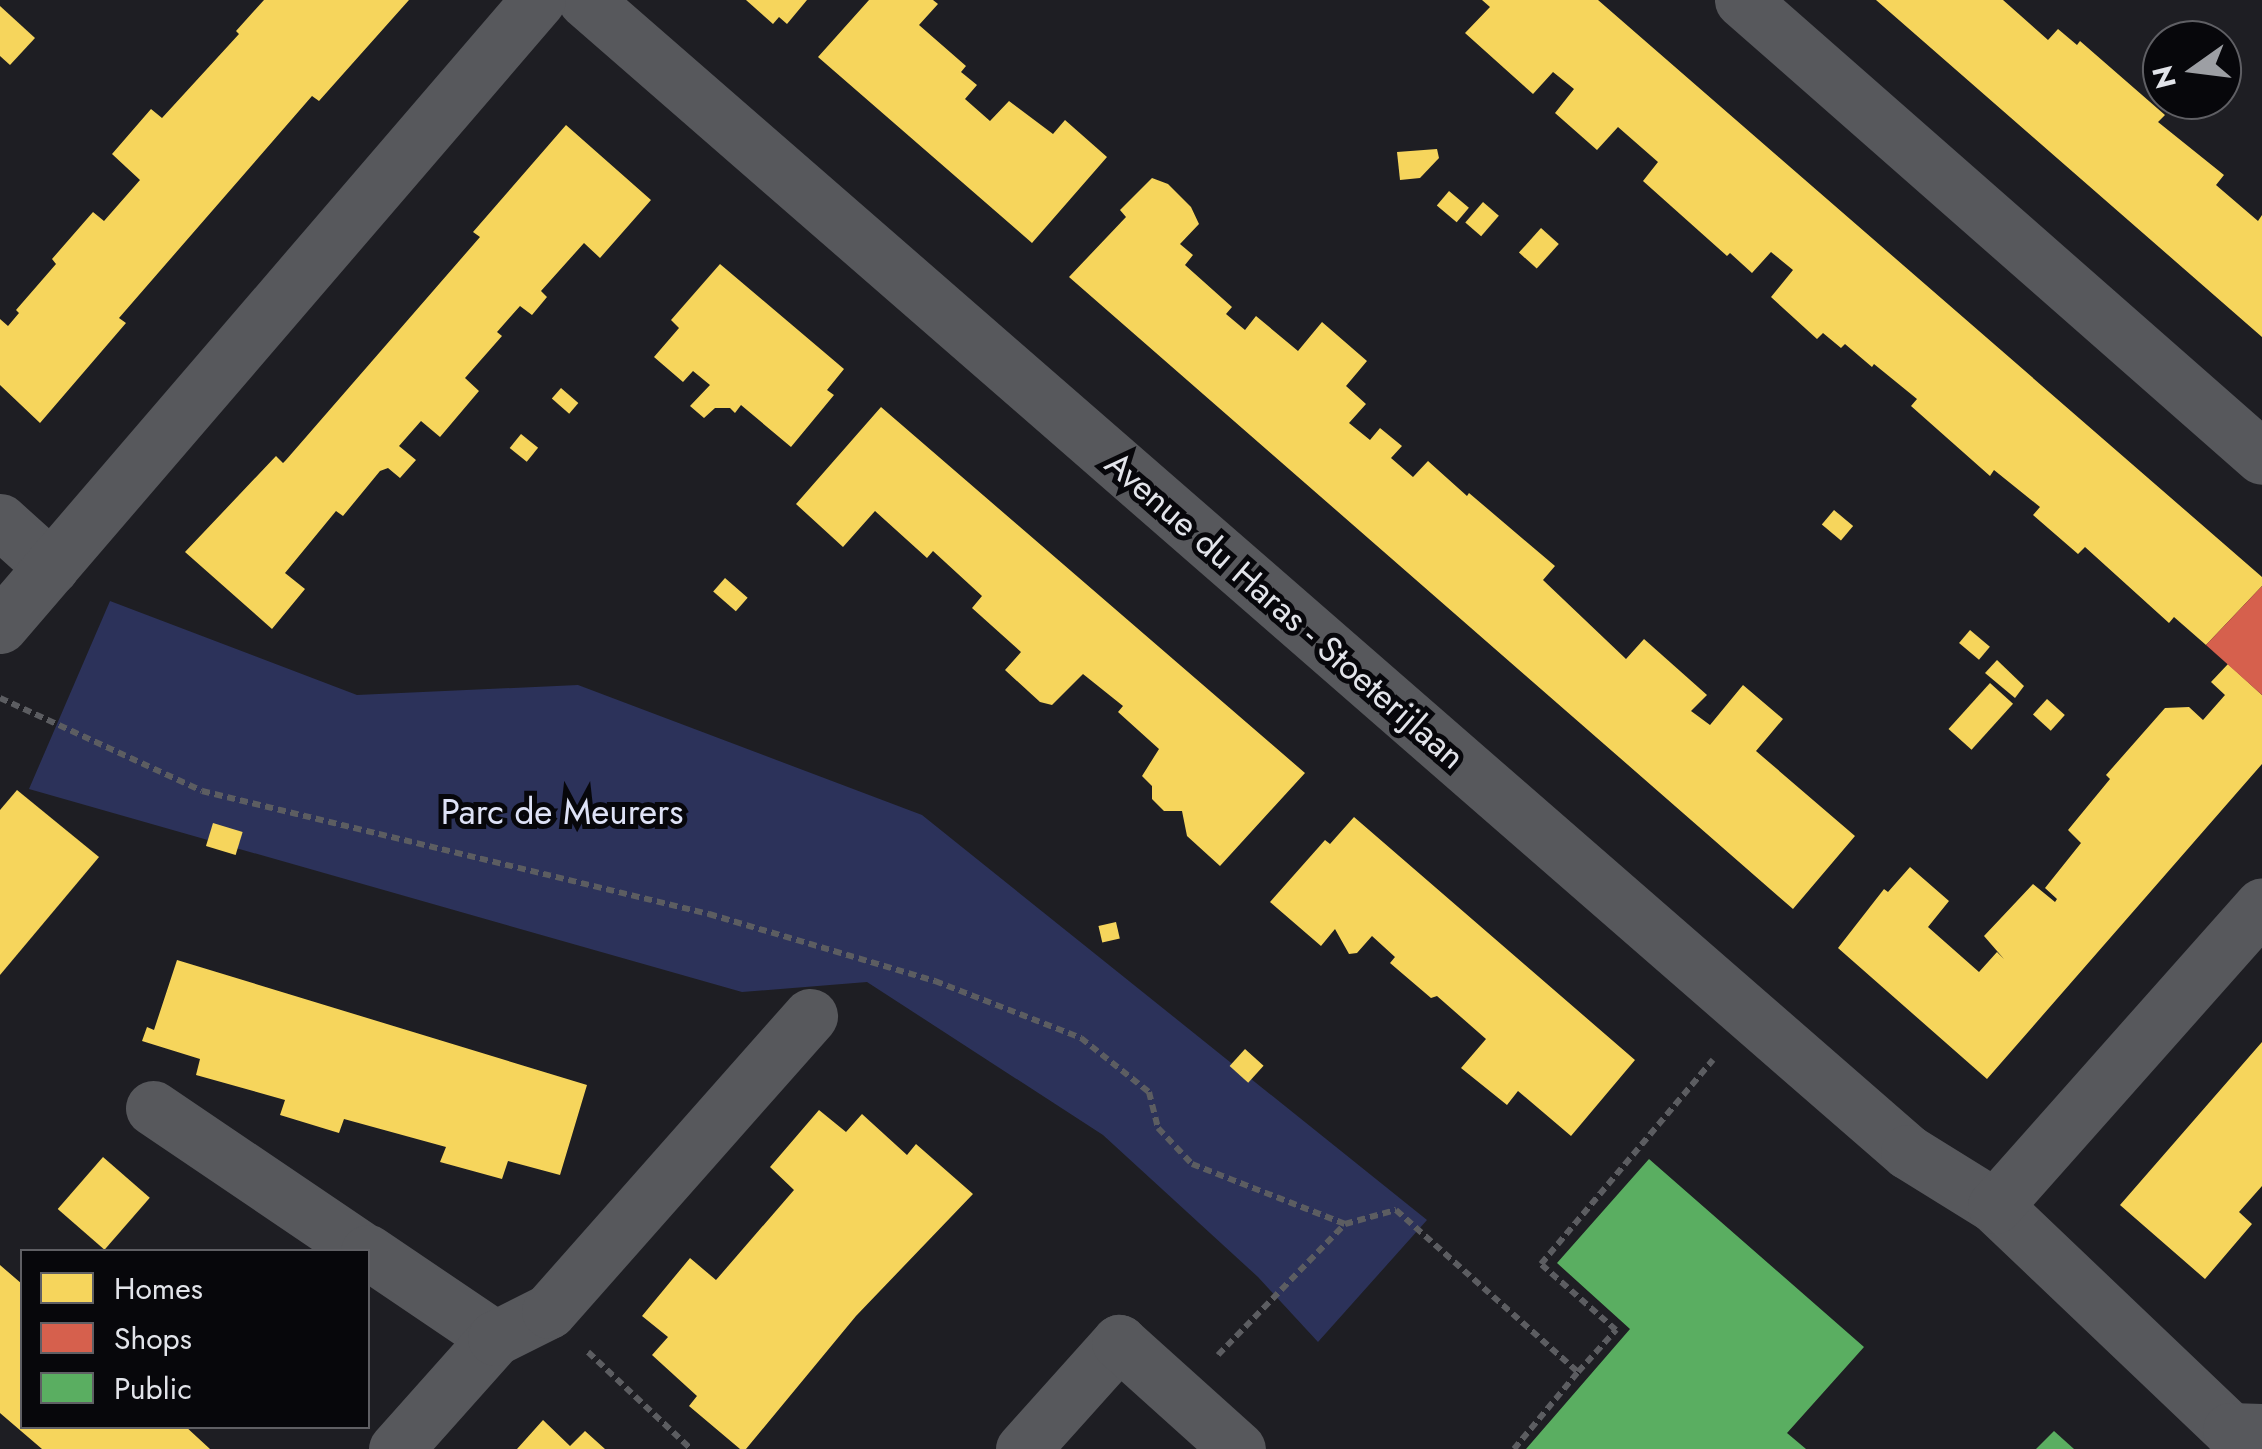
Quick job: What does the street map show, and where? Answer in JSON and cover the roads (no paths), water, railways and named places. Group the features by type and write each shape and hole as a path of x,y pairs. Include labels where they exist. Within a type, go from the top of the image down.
{"street":[{"path":"0,626 538,0"},
{"name":"Avenue du Haras - Stoeterijlaan","path":"585,0 1908,1152 1994,1206 2230,1430 2262,1431"},
{"path":"1742,0 2262,457"},
{"path":"0,521 51,567"},
{"path":"1994,1206 2262,906"},
{"path":"396,1449 495,1338 549,1311 810,1016"},
{"path":"153,1108 363,1249"},
{"path":"370,1254 495,1338"},
{"path":"1023,1449 1120,1342 1238,1449"}],"park label":[{"name":"Parc de Meurers","path":"562,812"}]}
